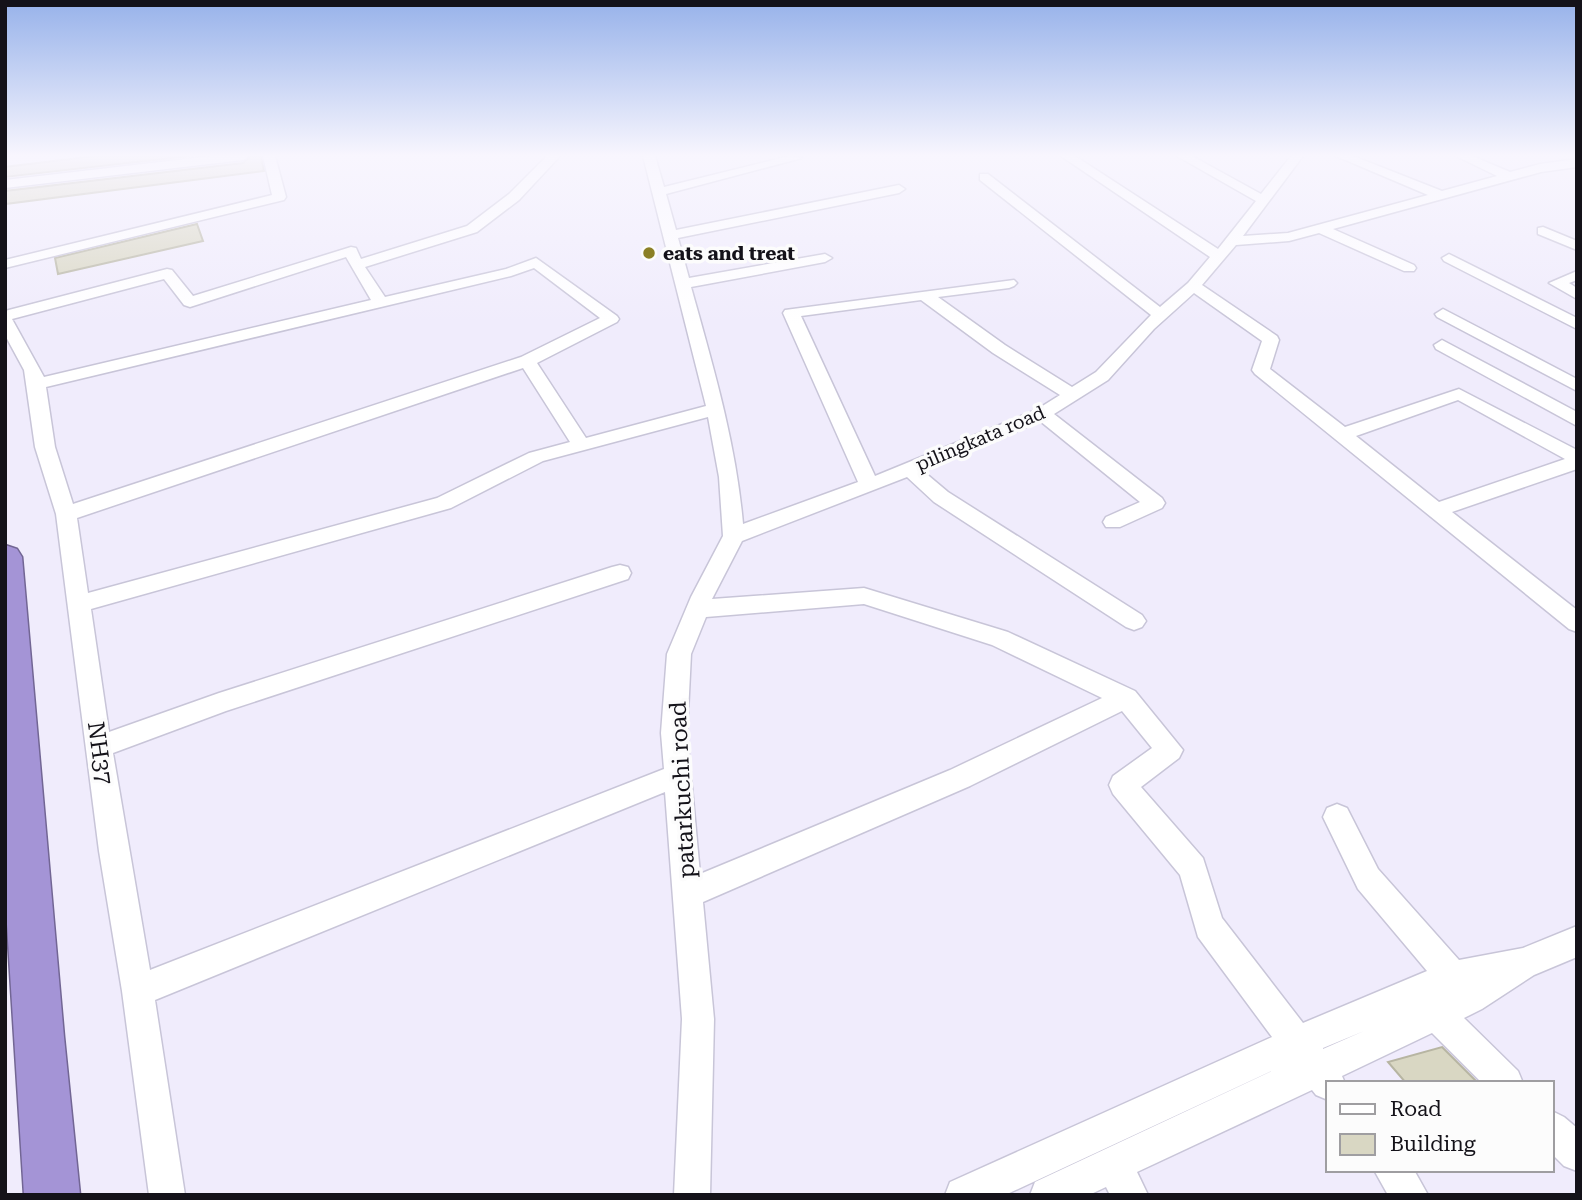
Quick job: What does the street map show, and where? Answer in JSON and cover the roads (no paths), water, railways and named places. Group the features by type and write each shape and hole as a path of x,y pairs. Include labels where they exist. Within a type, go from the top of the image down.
{"highway":[{"path":"5,557 38,1037 52,1195"}],"street":[{"path":"5,264 218,212"},
{"path":"356,265 472,229 494,212"},
{"path":"664,212 715,410 729,477 734,536"},
{"path":"670,235 784,212"},
{"path":"1029,212 1160,315"},
{"path":"1152,212 1219,256"},
{"name":"pilingkata road","path":"734,536 869,485 1042,414 1102,376 1160,315 1193,285 1255,212"},
{"path":"1232,241 1289,237 1378,212"},
{"path":"1318,228 1409,268"},
{"path":"1542,231 1577,246"},
{"path":"5,318 167,273 190,302 351,251 356,265 381,303"},
{"path":"683,284 825,258"},
{"path":"1449,258 1577,324"},
{"path":"37,384 511,272 536,262 611,319 527,361 66,514"},
{"path":"1577,275 1557,283 1577,294"},
{"path":"869,485 791,313 1009,283"},
{"path":"1193,285 1271,341 1261,370 1577,623"},
{"path":"924,295 999,349 1072,395"},
{"path":"1443,314 1577,386"},
{"name":"NH37","path":"5,318 33,370 45,447 66,514 167,1195"},
{"path":"1442,345 1577,420"},
{"path":"527,361 581,445"},
{"path":"1342,435 1459,394 1577,460"},
{"path":"79,604 444,503 537,457 715,410"},
{"path":"1042,414 1155,503 1113,522"},
{"path":"1436,510 1577,460"},
{"path":"909,469 941,497 1133,621"},
{"name":"patarkuchi road","path":"692,1195 698,1019 674,733 679,654 734,536"},
{"path":"99,747 219,703 620,573"},
{"path":"698,609 864,596 1000,638 1126,698 1170,750 1123,785 1193,868 1209,926 1314,1065"},
{"path":"687,894 960,778 1126,698"},
{"path":"138,991 678,775"},
{"path":"1337,817 1368,879 1462,987"},
{"path":"1048,1195 1122,1179 1314,1065 1462,987 1577,941"},
{"path":"963,1195 1314,1065 1436,1014 1462,987"},
{"path":"1436,1014 1504,1081"},
{"path":"1554,1131 1577,1153"},
{"path":"1393,1172 1410,1195"}],"place":[{"name":"eats and treat","path":"649,253"}]}
